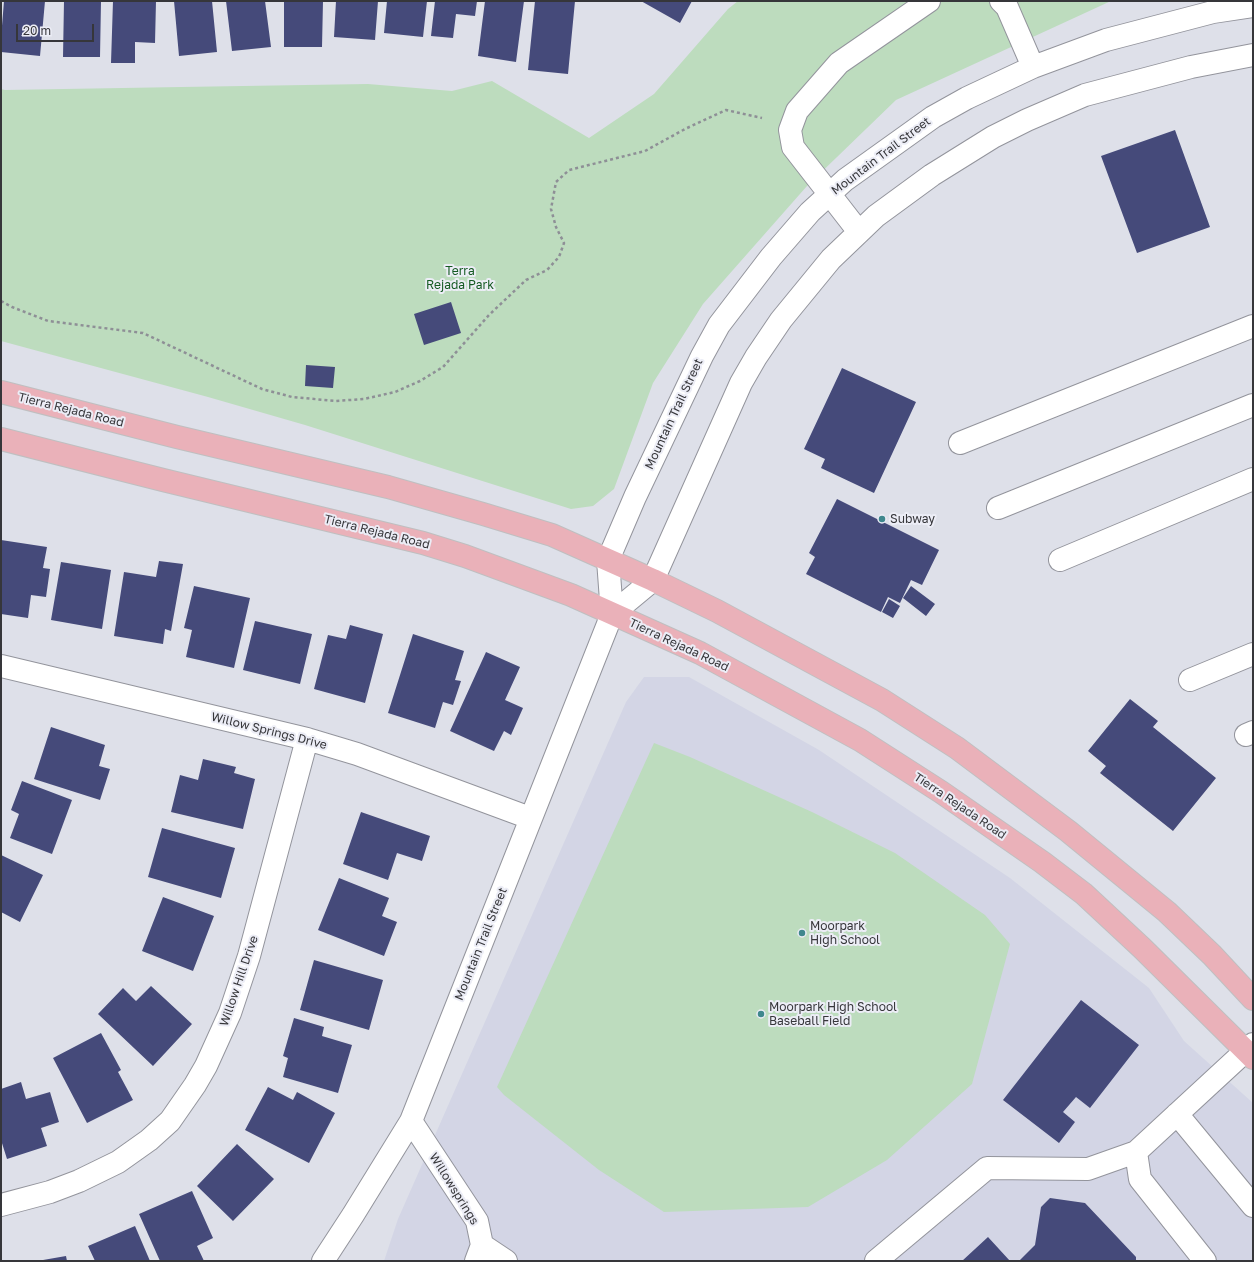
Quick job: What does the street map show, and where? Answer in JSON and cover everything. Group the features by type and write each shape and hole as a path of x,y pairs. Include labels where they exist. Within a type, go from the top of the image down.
{"main road":[{"name":"Tierra Rejada Road","path":"1,392 177,437 388,487 552,535 653,580 717,611 882,700 957,748 1068,831 1167,912 1212,955 1253,999"},
{"name":"Tierra Rejada Road","path":"1,439 423,543 465,556 571,596 700,653 860,740 941,792 1042,862 1084,894 1251,1051"}],"street":[{"path":"859,232 794,147 790,130 797,110 839,63 929,1"},
{"path":"1001,1 1006,7 1034,67"},
{"name":"Mountain Trail Street","path":"323,1261 411,1120 612,614 608,560 702,356 719,325 771,257 810,212 846,180 933,117 967,98 1034,67 1194,9 1213,12 1253,6"},
{"name":"Mountain Trail Street","path":"612,614 653,580 741,383 756,357 781,320 832,259 876,216 932,175 993,137 1027,120 1085,95 1185,69 1253,54"},
{"path":"960,443 1253,326"},
{"path":"998,508 1253,405"},
{"path":"1060,560 1253,479"},
{"path":"1190,680 1253,654"},
{"name":"Willow Springs Drive","path":"1,666 307,739 357,754 530,818"},
{"name":"Willow Hill Drive","path":"1,1206 50,1192 79,1181 118,1162 149,1140 170,1121 195,1085 206,1066 230,1013 249,956 307,739"},
{"path":"876,1261 987,1168 1088,1169 1136,1152 1177,1114 1251,1051"},
{"path":"1177,1114 1253,1206"},
{"name":"Willowsprings","path":"411,1120 477,1221 479,1253"},
{"path":"1136,1152 1140,1179 1205,1261"},
{"path":"479,1253 506,1261"}],"path":[{"path":"1,301 12,307 48,321 143,333 262,389 292,397 336,401 364,399 395,392 420,381 444,367 489,315 526,280 547,270 559,257 564,243 556,227 551,209 556,182 569,170 645,151 685,129 726,110 762,118"}],"shaded area":[{"name":"Moorpark High School","path":"644,677 689,677 819,750 1010,878 1149,988 1184,1041 1253,1103 1253,1261 384,1261 398,1219 626,702"}],"green space":[{"name":"Terra Rejada Park","path":"738,1 1111,1 896,100 807,186 703,304 653,383 614,489 593,506 571,509 305,425 1,341 1,89 368,84 452,91 492,81 589,138 654,94 728,9"},
{"name":"Moorpark High School Baseball Field","path":"654,743 690,757 812,812 895,853 985,915 1010,944 972,1084 887,1160 808,1207 664,1212 599,1170 504,1095 497,1087"}],"building":[{"path":"4,1 45,1 40,56 1,52"},
{"path":"64,1 101,1 100,57 63,57"},
{"path":"113,1 156,1 155,43 135,42 135,63 111,63"},
{"path":"174,1 212,1 217,52 179,56"},
{"path":"226,1 265,1 271,47 232,51"},
{"path":"284,1 323,1 322,47 284,47"},
{"path":"336,1 378,1 375,40 334,37"},
{"path":"387,1 427,1 423,37 384,33"},
{"path":"435,1 477,1 475,16 456,14 453,38 431,36"},
{"path":"485,1 524,1 516,62 478,56"},
{"path":"535,1 575,1 568,74 528,70"},
{"path":"641,1 692,1 680,23"},
{"path":"1175,130 1210,227 1137,253 1101,156"},
{"path":"451,302 461,333 424,345 414,314"},
{"path":"306,365 335,367 333,388 305,386"},
{"path":"842,368 916,402 874,493 821,468 825,459 804,449"},
{"path":"837,499 939,550 922,585 911,580 900,603 888,597 881,612 806,574 815,557 809,553"},
{"path":"1,540 47,547 43,568 50,569 46,597 31,595 28,618 1,614"},
{"path":"159,561 183,564 171,631 165,629 163,644 114,636 124,572 156,577"},
{"path":"61,562 111,570 102,629 51,620"},
{"path":"194,586 250,598 234,668 186,657 192,630 184,628"},
{"path":"911,586 935,604 926,616 903,598"},
{"path":"889,599 900,606 893,618 882,612"},
{"path":"255,621 312,634 300,684 243,670"},
{"path":"350,625 383,634 365,703 314,689 328,635 346,639"},
{"path":"413,634 464,651 455,680 461,681 453,705 443,702 435,728 388,713"},
{"path":"486,652 520,667 505,700 523,708 511,735 504,731 494,751 450,731"},
{"path":"1130,699 1158,721 1153,727 1216,778 1173,831 1100,773 1106,766 1088,751"},
{"path":"51,727 105,745 99,766 110,769 100,800 34,779"},
{"path":"203,759 236,767 234,773 255,779 243,829 171,812 180,775 198,780"},
{"path":"22,781 72,800 52,854 10,838 19,814 11,810"},
{"path":"361,812 430,836 422,861 397,853 388,880 343,864"},
{"path":"162,828 235,848 221,898 148,877"},
{"path":"1,855 43,875 20,922 1,912"},
{"path":"339,878 389,898 382,916 397,922 384,956 318,930"},
{"path":"163,897 214,916 193,971 142,951"},
{"path":"314,960 383,980 369,1030 300,1010"},
{"path":"151,986 192,1024 153,1066 98,1014 123,988 136,1001"},
{"path":"1081,1000 1139,1045 1090,1108 1076,1097 1063,1112 1075,1122 1059,1143 1003,1100"},
{"path":"294,1018 324,1027 322,1036 352,1045 338,1093 283,1077 288,1058 283,1056"},
{"path":"101,1033 121,1070 118,1072 133,1100 87,1123 53,1058"},
{"path":"21,1082 26,1099 50,1092 59,1122 41,1128 47,1146 7,1159 1,1140 1,1089"},
{"path":"268,1087 293,1100 297,1092 335,1113 309,1163 245,1130"},
{"path":"237,1144 274,1179 233,1221 197,1186"},
{"path":"192,1191 213,1238 197,1246 204,1261 160,1261 139,1214"},
{"path":"1050,1198 1085,1203 1136,1257 1136,1261 1019,1261 1035,1245 1041,1207"},
{"path":"135,1226 150,1261 95,1261 88,1246"},
{"path":"988,1237 1010,1261 962,1261"},
{"path":"66,1256 67,1261 43,1260"}],"place":[{"name":"Subway","path":"882,519"},
{"name":"Moorpark High School","path":"802,933"},
{"name":"Moorpark High School Baseball Field","path":"761,1014"}]}
